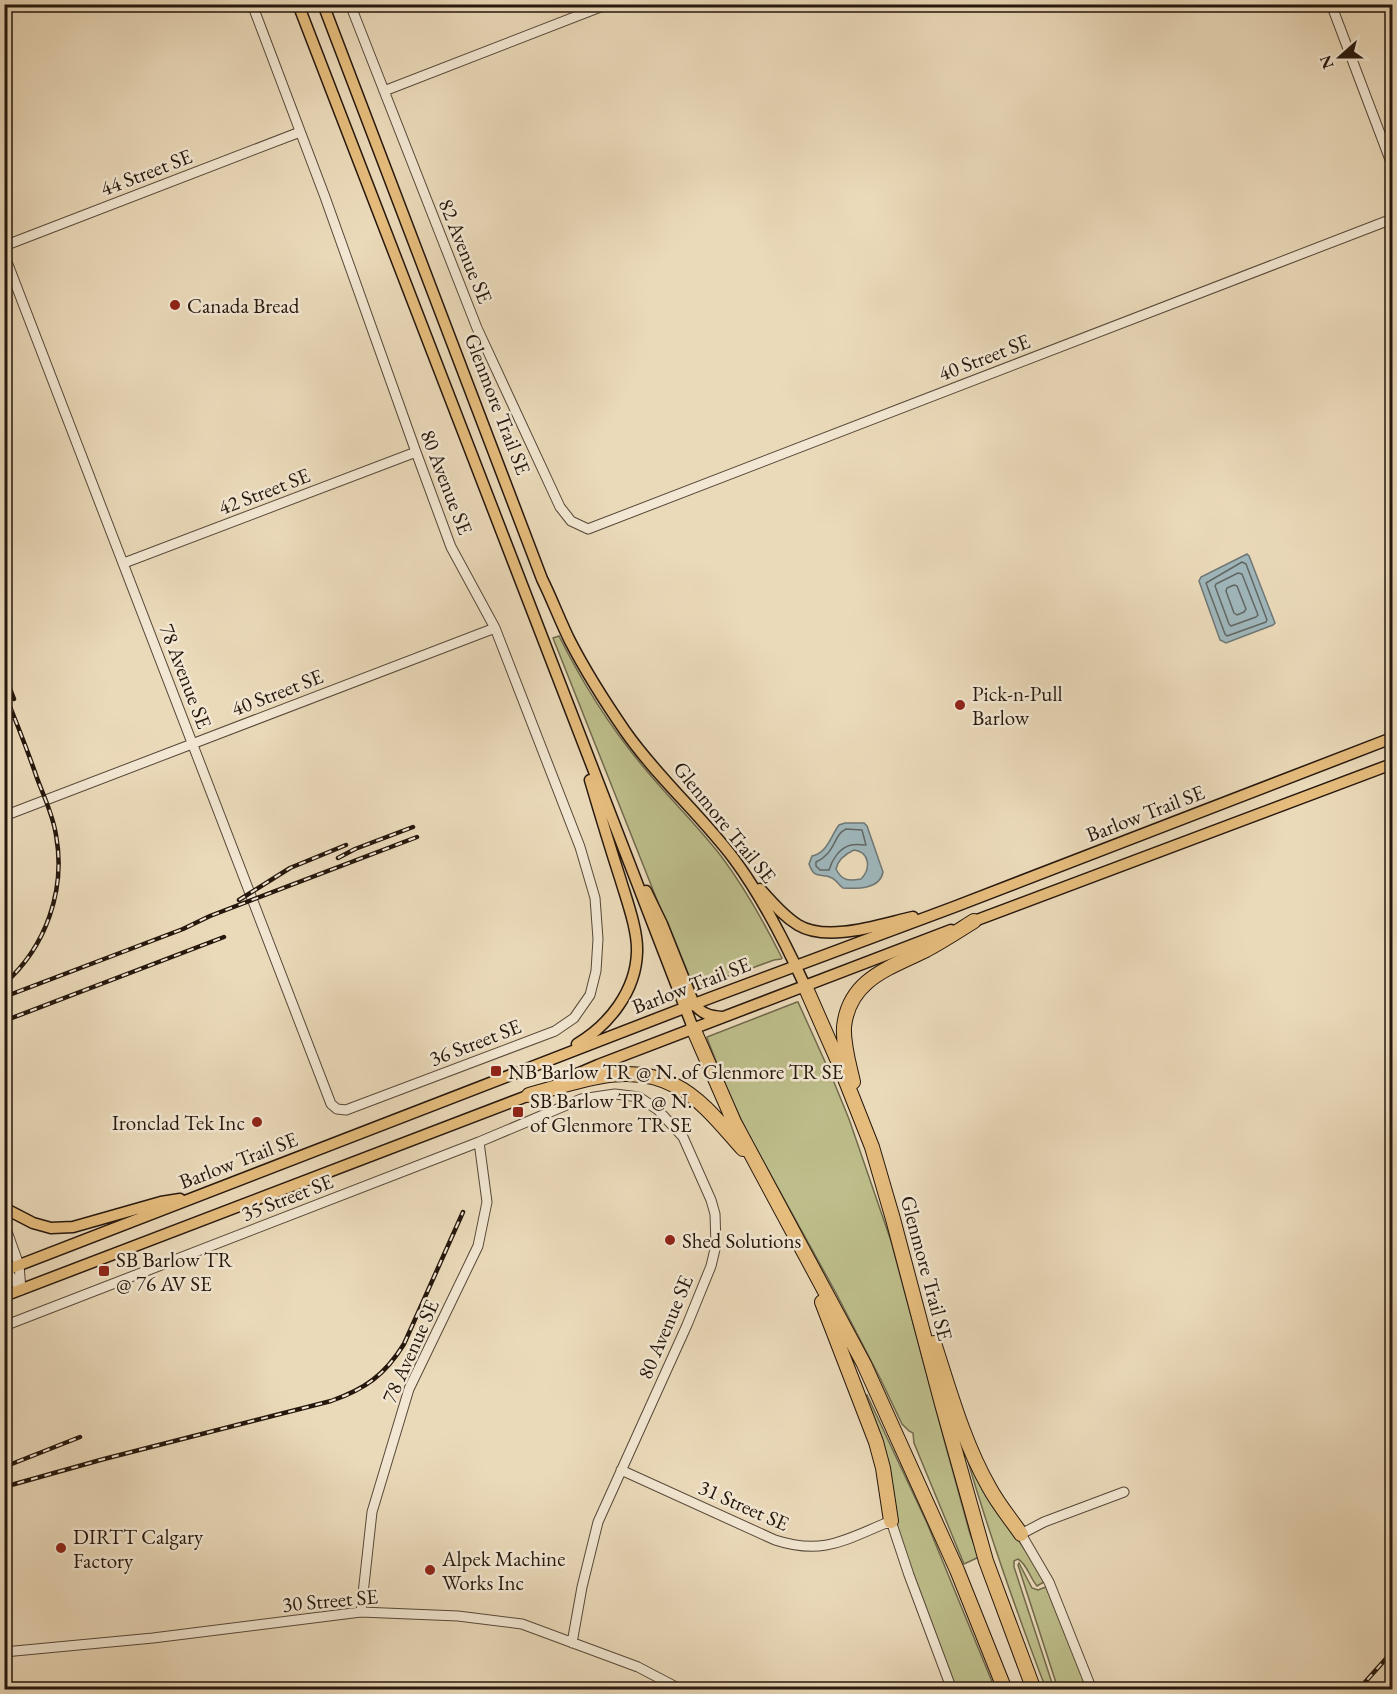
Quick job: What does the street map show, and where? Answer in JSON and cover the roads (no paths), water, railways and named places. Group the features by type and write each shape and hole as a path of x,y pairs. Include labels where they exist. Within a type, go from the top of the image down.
{"highway":[{"path":"861,1119 844,1030 851,1003 869,979 929,948 974,921"},
{"name":"Glenmore Trail SE","path":"805,986 872,1147 986,1561 1034,1689"},
{"path":"693,1029 734,1122 864,1364 957,1570 1005,1689"},
{"path":"529,1095 602,1076 633,1073 647,1075 677,1086 701,1104 756,1163"},
{"path":"893,1219 968,1443 989,1488 1021,1534"},
{"path":"797,1239 874,1434 883,1468 891,1521"}],"main road":[{"name":"Glenmore Trail SE","path":"298,4 581,741 619,837 662,924 689,1006"},
{"name":"Glenmore Trail SE","path":"323,4 542,579 570,640 626,732 671,788 714,835 754,889 805,986"},
{"name":"Barlow Trail SE","path":"6,1273 19,1265 689,1006 954,907 1392,738"},
{"path":"545,1062 597,1031 616,1009 633,976 637,951 631,915 589,778 581,741"},
{"name":"Barlow Trail SE","path":"4,1296 529,1095 598,1065 723,1017 1392,764"},
{"path":"734,860 776,907 800,926 812,931 842,932 954,907"},
{"path":"689,1006 712,1016 723,1017"},
{"path":"689,1006 693,1029"},
{"path":"4,1208 33,1223 51,1228 73,1227 161,1202 201,1196"}],"street":[{"name":"80 Avenue SE","path":"252,4 452,547 495,628 582,856 595,898 598,939 596,971"},
{"name":"82 Avenue SE","path":"350,4 456,277 497,370 561,507 571,520 588,529"},
{"path":"384,91 608,4"},
{"path":"1331,4 1392,165"},
{"name":"44 Street SE","path":"4,246 300,132"},
{"name":"40 Street SE","path":"588,529 1392,219"},
{"name":"78 Avenue SE","path":"4,254 331,1104 337,1109"},
{"name":"42 Street SE","path":"124,563 416,452"},
{"name":"40 Street SE","path":"4,816 495,628"},
{"name":"36 Street SE","path":"337,1109 346,1110 555,1031 574,1018 590,995 596,971"},
{"name":"80 Avenue SE","path":"572,1643 582,1587 598,1522 687,1324 711,1266 716,1245 715,1214 708,1190 683,1137 658,1110 639,1097 615,1094 581,1098"},
{"name":"35 Street SE","path":"4,1326 480,1142 581,1098"},
{"name":"78 Avenue SE","path":"361,1612 372,1512 409,1389 478,1245 487,1202 480,1142"},
{"path":"4,1223 19,1265 21,1290"},
{"path":"6,1273 21,1290"},
{"name":"31 Street SE","path":"621,1470 775,1540 792,1545 820,1547 837,1543 891,1521"},
{"path":"1092,1689 1049,1582 1021,1534 1044,1522 1124,1492"},
{"path":"891,1521 952,1689"},
{"name":"30 Street SE","path":"4,1652 153,1638 361,1612 458,1616 522,1624 638,1667 682,1689"}],"water":[{"path":"1247,554 1275,623 1226,643 1220,640 1199,581 1201,577"},
{"path":"864,823 867,826 883,872 878,882 867,887 843,888 832,878 816,874 811,869 809,864 812,856 825,848 839,825","holes":["854,850 859,851 867,861 864,875 861,879 843,878 836,869 838,863"]}],"railway":[{"path":"4,656 7,661"},
{"path":"4,673 14,699"},
{"path":"4,692 51,813 58,856 55,897 42,935 19,969 4,984"},
{"path":"338,858 355,849 413,827"},
{"path":"4,997 417,837"},
{"path":"239,900 290,868 346,845"},
{"path":"4,1021 224,937"},
{"path":"4,1487 331,1401 364,1386 382,1372 404,1344 463,1212"},
{"path":"4,1467 80,1437"},
{"path":"1358,1690 1392,1652"}],"place":[{"name":"Canada Bread","path":"175,305"},
{"name":"Pick-n-Pull Barlow","path":"960,705"},
{"name":"NB Barlow TR @ N. of Glenmore TR SE","path":"496,1071"},
{"name":"SB Barlow TR @ N. of Glenmore TR SE","path":"518,1112"},
{"name":"Ironclad Tek Inc","path":"257,1122"},
{"name":"Shed Solutions","path":"670,1240"},
{"name":"SB Barlow TR @ 76 AV SE","path":"104,1271"},
{"name":"DIRTT Calgary Factory","path":"61,1548"},
{"name":"Alpek Machine Works Inc","path":"430,1570"}]}
